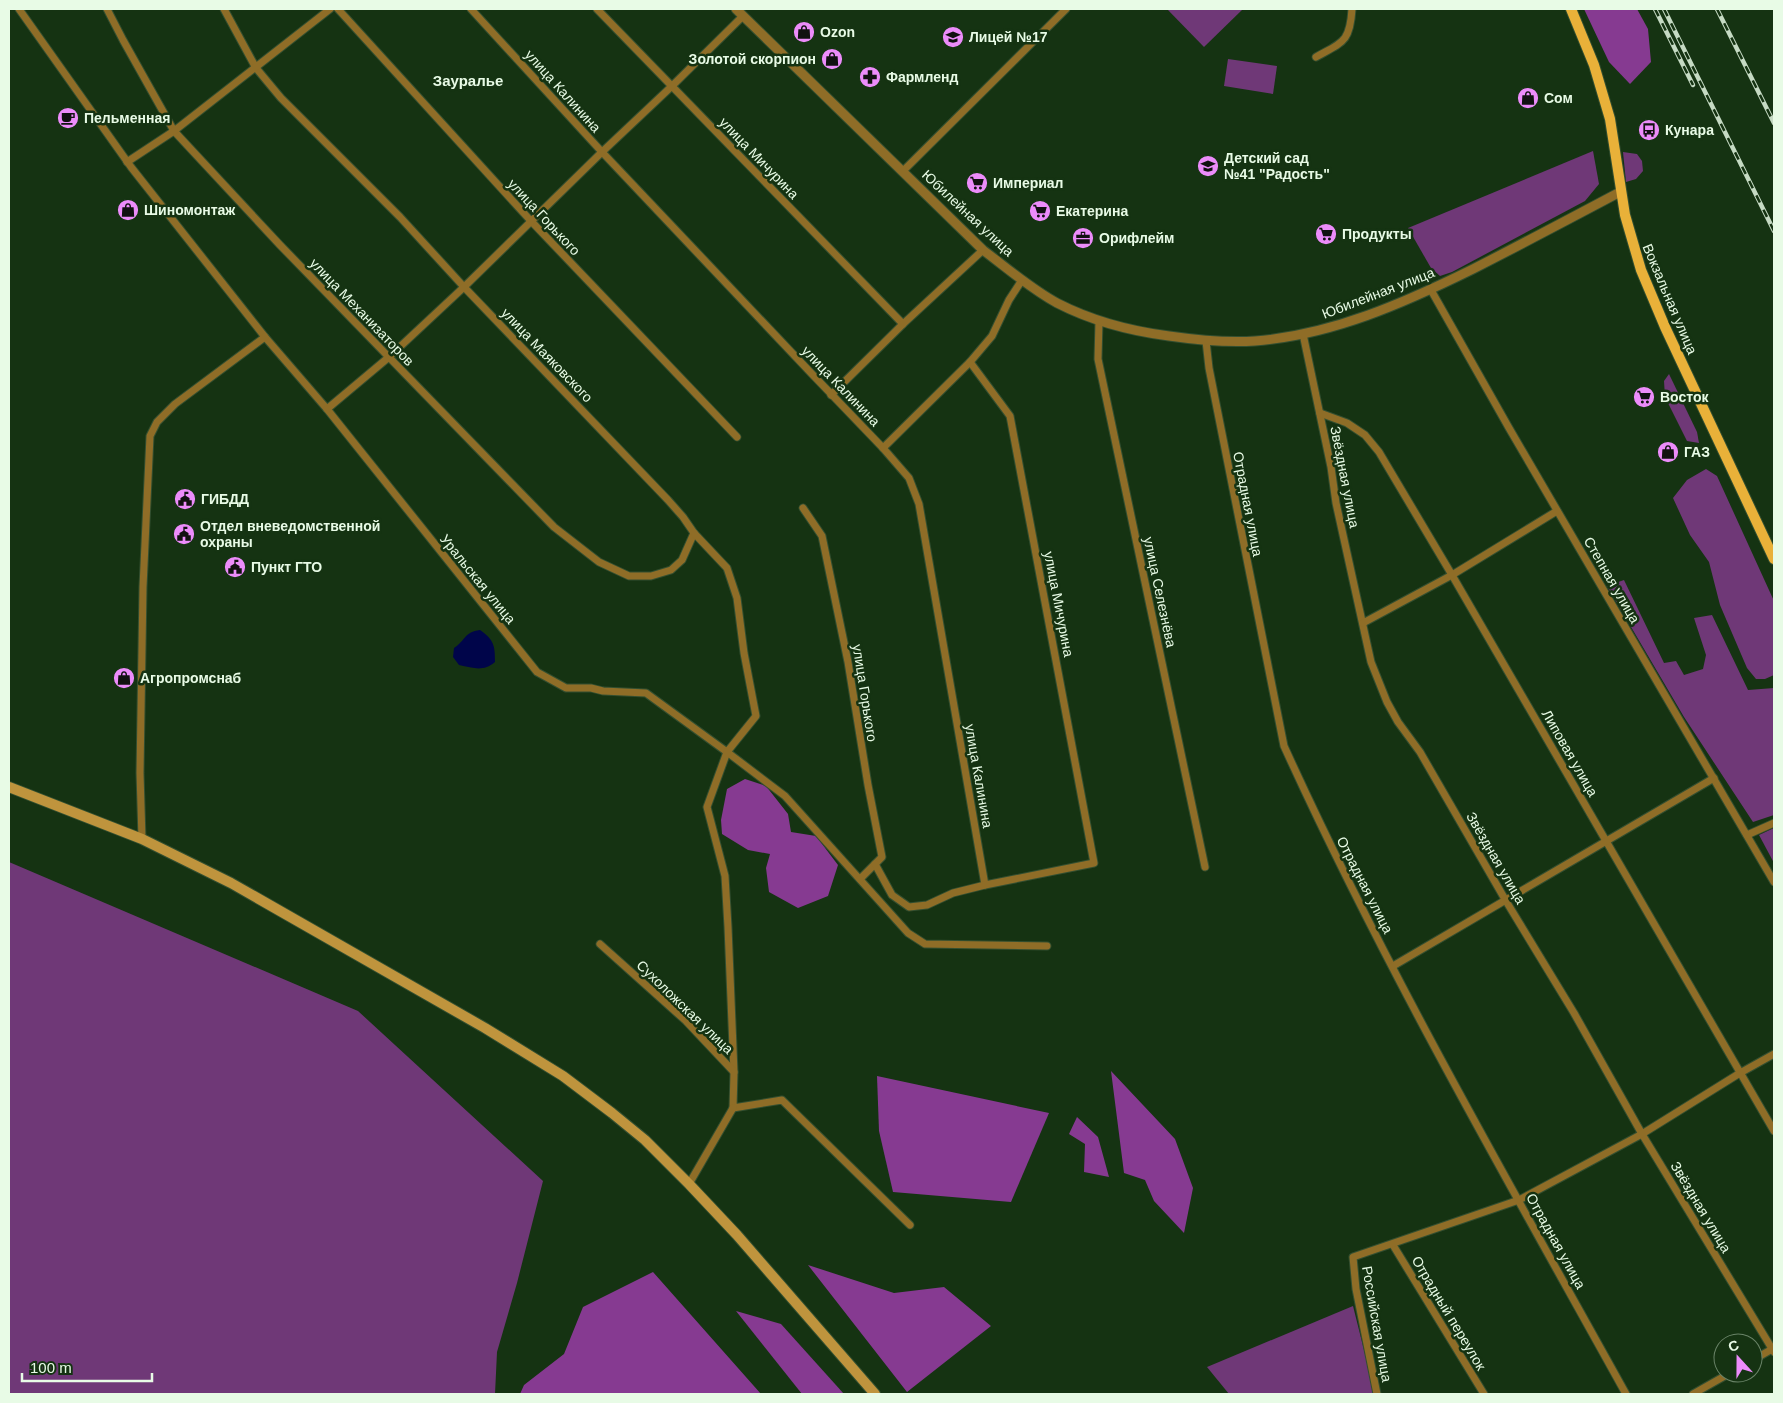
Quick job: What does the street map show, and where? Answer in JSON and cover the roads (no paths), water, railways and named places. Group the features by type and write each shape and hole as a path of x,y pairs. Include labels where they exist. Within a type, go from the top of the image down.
{"main road":[{"name":"Вокзальная улица","path":"1571,9 1594,66 1610,119 1620,192 1632,243 1641,270 1665,327 1774,559"},
{"path":"9,787 142,839 231,882 523,1050 563,1076 645,1140 689,1184 737,1234 875,1394"}],"street":[{"name":"Уральская улица","path":"19,9 127,162 265,337 327,409 537,672 566,688 591,688 603,691 646,693 785,796 908,933 926,944 1047,946"},
{"name":"улица Механизаторов","path":"107,9 174,131 287,252 554,527 599,562 629,576 651,576 671,570 682,560 694,533"},
{"name":"улица Маяковского","path":"224,9 256,68 281,98 400,217 464,287 668,500 694,533 726,568 736,598 756,716 727,752 707,807 725,876 734,1072"},
{"path":"127,162 174,131 330,9"},
{"name":"улица Горького","path":"338,9 530,221 737,437"},
{"name":"улица Калинина","path":"471,9 602,152 883,448 909,478 919,504 985,885"},
{"name":"улица Мичурина","path":"597,9 903,324"},
{"name":"Юбилейная улица","path":"736,9 983,250 1056,303 1099,321 1142,332 1206,341 1255,341 1303,334 1345,324 1430,290 1620,192"},
{"path":"903,171 1066,9"},
{"path":"1316,57 1341,43 1348,34 1352,9"},
{"path":"327,409 389,357 464,287 530,221 744,16"},
{"path":"831,395 903,324 983,250"},
{"path":"883,448 970,362 992,336 1009,300 1022,280"},
{"name":"Степная улица","path":"1430,290 1774,882"},
{"name":"улица Селезнёва","path":"1099,321 1098,359 1205,867"},
{"name":"Звёздная улица","path":"1303,334 1331,467 1336,503 1371,662 1387,702 1398,722 1420,752 1506,901 1574,1013 1642,1134 1774,1350"},
{"path":"142,839 140,773 143,586 150,436 158,422 175,404 265,337"},
{"name":"Отрадная улица","path":"1206,341 1209,368 1284,746 1310,802 1393,966 1626,1394"},
{"name":"улица Мичурина","path":"970,362 1010,416 1094,863 985,885"},
{"name":"Липовая улица","path":"1320,413 1347,423 1365,434 1379,452 1774,1131"},
{"name":"улица Горького","path":"803,508 822,536 833,584 882,857 875,864"},
{"path":"1363,623 1452,575 1558,512"},
{"path":"1393,966 1714,778"},
{"path":"1747,835 1774,823"},
{"path":"860,879 875,864 892,895 909,907 928,905 952,893 985,885"},
{"name":"Сухоложская улица","path":"600,944 686,1021 734,1072 733,1108"},
{"path":"1393,1245 1519,1200 1642,1134 1774,1054"},
{"path":"689,1184 733,1108 782,1100 910,1225"},
{"name":"Российская улица","path":"1377,1394 1356,1289 1353,1257 1393,1245"},
{"name":"Отрадный переулок","path":"1393,1245 1484,1394"},
{"path":"1693,1394 1713,1383"}],"railway":[{"path":"1655,9 1693,85"},
{"path":"1664,9 1774,231"},
{"path":"1717,9 1774,123"}],"place":[{"name":"Ozon","path":"804,32"},
{"name":"Лицей №17","path":"953,37"},
{"name":"Золотой скорпион","path":"832,59"},
{"name":"Фармленд","path":"870,77"},
{"name":"Сом","path":"1528,98"},
{"name":"Пельменная","path":"68,118"},
{"name":"Кунара","path":"1649,130"},
{"name":"Детский сад №41 \"Радость\"","path":"1208,166"},
{"name":"Империал","path":"977,183"},
{"name":"Шиномонтаж","path":"128,210"},
{"name":"Екатерина","path":"1040,211"},
{"name":"Продукты","path":"1326,234"},
{"name":"Орифлейм","path":"1083,238"},
{"name":"Восток","path":"1644,397"},
{"name":"ГАЗ","path":"1668,452"},
{"name":"ГИБДД","path":"185,499"},
{"name":"Отдел вневедомственной охраны","path":"184,534"},
{"name":"Пункт ГТО","path":"235,567"},
{"name":"Агропромснаб","path":"124,678"}],"district":[{"name":"Зауралье","path":"468,80"}]}
